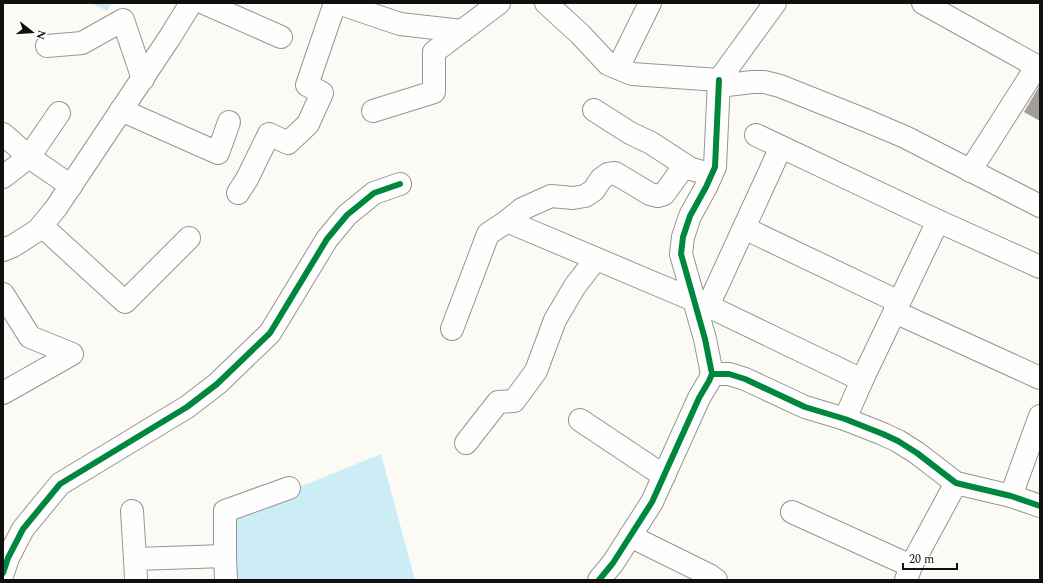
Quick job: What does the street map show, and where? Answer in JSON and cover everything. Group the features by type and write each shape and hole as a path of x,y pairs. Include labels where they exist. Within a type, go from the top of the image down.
{"street":[{"path":"3,250 13,246 38,230 56,208 143,79 191,3"},
{"path":"204,3 281,37"},
{"path":"238,193 248,179 269,134 288,143 308,124 322,93 307,85 336,3 400,24 462,31"},
{"path":"373,111 434,92 434,52 500,3"},
{"path":"546,3 580,34 608,64 632,74 719,83 764,82 780,86 905,137 1040,206"},
{"path":"618,68 650,3"},
{"path":"598,580 613,563 652,502 699,398 712,374 701,303 681,254 683,237 690,216 715,167 719,83 775,3"},
{"path":"930,5 1038,67 970,171"},
{"path":"47,46 82,43 123,20 143,79"},
{"path":"121,110 218,152 229,122"},
{"path":"594,110 630,133 651,143 691,169 712,174"},
{"path":"3,177 29,157 59,113"},
{"path":"3,134 29,157 71,186"},
{"path":"756,135 938,221 1040,267"},
{"path":"701,303 744,228 781,147"},
{"path":"462,318 488,234 522,209 551,196 573,198 585,196 594,190 601,179 608,174 615,173 650,194 658,196 664,194 685,165"},
{"path":"3,573 8,558 23,529 60,484 187,407 217,384 270,333 327,239 347,215 374,193 400,184"},
{"path":"845,419 938,221"},
{"path":"506,222 596,258 701,303 862,380"},
{"path":"42,226 125,302 189,238"},
{"path":"744,228 897,307 1040,377"},
{"path":"466,443 498,402 514,401 536,371 555,320 575,286 596,258"},
{"path":"3,294 30,337 72,354 3,393"},
{"path":"712,374 729,374 805,407 845,419 883,434 898,441 916,453 956,483 1011,496 1040,506"},
{"path":"1011,496 1040,416"},
{"path":"580,420 664,476"},
{"path":"792,512 908,573 956,483"},
{"path":"226,580 225,511 290,488"},
{"path":"132,511 136,570 225,556"},
{"path":"630,536 709,575 716,580"}],"water":[{"path":"91,3 112,3 107,11"},
{"path":"381,454 415,580 236,580 234,520 292,490"}],"building":[{"path":"1040,85 1040,121 1024,112"}],"cycle path":[{"path":"599,580 613,563 652,502 699,398 712,374 705,339 681,254 683,237 690,216 715,167 719,80"},
{"path":"3,573 8,558 23,529 60,484 187,407 217,384 270,333 327,239 347,215 374,193 400,184"},
{"path":"712,374 729,374 745,379 805,407 845,419 883,434 898,441 917,453 956,483 1011,496 1040,506"}]}
